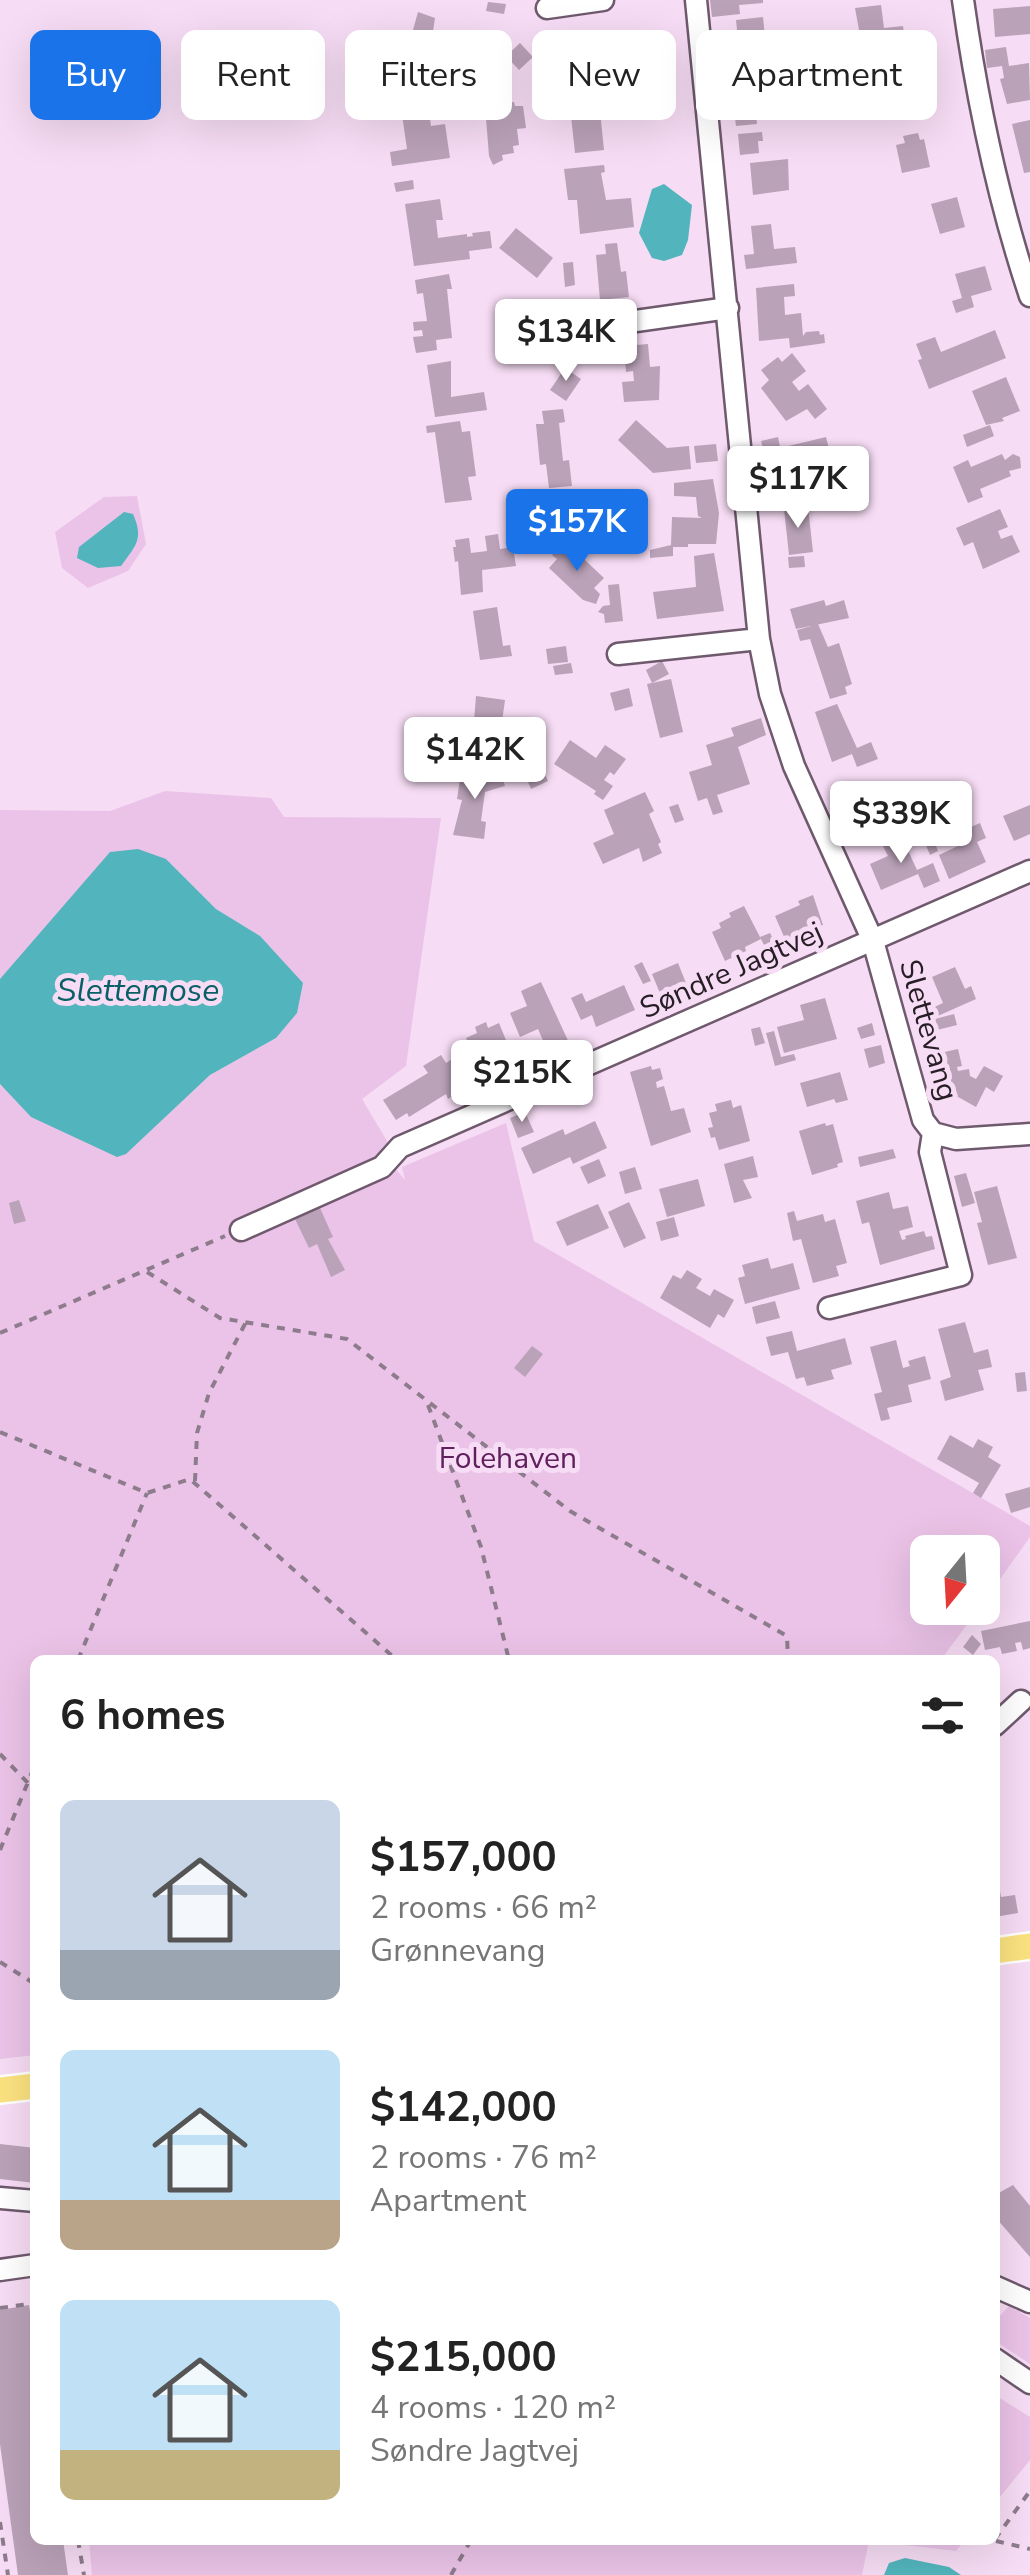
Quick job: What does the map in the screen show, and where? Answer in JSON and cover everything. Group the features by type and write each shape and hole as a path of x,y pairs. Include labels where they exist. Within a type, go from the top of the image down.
{"main road":[{"path":"1000,1950 1030,1946"},
{"path":"0,2090 30,2087"}],"street":[{"path":"547,8 604,0"},
{"name":"Slettevang","path":"696,0 759,639 770,694 794,766 873,940 923,1120 933,1133 956,1138 1030,1134"},
{"path":"963,0 974,80 1030,296"},
{"path":"572,330 728,308"},
{"path":"618,654 759,639"},
{"name":"Søndre Jagtvej","path":"240,1230 382,1166 400,1147 1030,871"},
{"name":"Slettevang","path":"829,1308 961,1275 930,1152 933,1133"},
{"path":"1000,1721 1022,1701"},
{"path":"0,2198 30,2201"},
{"path":"0,2270 30,2265"},
{"path":"1000,2289 1030,2302"},
{"path":"1000,2363 1030,2384"}],"path":[{"path":"0,1333 240,1230"},
{"path":"146,1272 220,1318 347,1339 570,1511 786,1636 788,1655"},
{"path":"195,1483 197,1433 209,1393 246,1322"},
{"path":"427,1400 480,1547 508,1655"},
{"path":"0,1432 147,1493 190,1479 391,1655"},
{"path":"80,1655 147,1493"},
{"path":"0,1754 28,1783"},
{"path":"0,1850 30,1778"},
{"path":"0,1962 30,1981"},
{"path":"0,2308 30,2303"},
{"path":"1000,2531 1030,2492"},
{"path":"0,2522 8,2575"},
{"path":"1000,2541 1030,2549"},
{"path":"79,2545 84,2575"},
{"path":"450,2575 468,2545"}],"green space":[{"path":"137,496 146,544 128,571 88,588 62,568 55,532 104,497"},
{"name":"Folehaven","path":"165,791 271,798 284,817 441,818 406,1066 362,1099 390,1146 381,1152 405,1180 402,1167 506,1123 534,1241 1030,1526 1030,1537 1000,1579 1000,1535 910,1535 910,1625 967,1625 945,1655 30,1655 30,2056 0,2059 0,1084 31,1117 126,1154 210,1075 276,1038 260,936 216,909 166,859 20,959 0,979 0,810 110,811"},
{"path":"1009,2306 1030,2318 1030,2364 1000,2344 1000,2316"},
{"path":"1000,2398 1030,2417 1030,2460 1000,2497"},
{"path":"89,2545 868,2545 862,2575 92,2575"},
{"path":"904,2545 961,2545 956,2551"}],"water":[{"path":"664,184 692,205 682,255 664,261 652,258 639,233 652,189"},
{"path":"124,512 133,514 138,536 121,566 98,568 77,558 79,547"},
{"name":"Slettemose","path":"138,849 166,859 216,909 260,936 303,983 297,1013 276,1038 210,1075 126,1154 117,1157 31,1117 0,1084 0,979 110,852"},
{"path":"905,2558 949,2567 961,2575 884,2575 889,2563"}],"building":[{"path":"710,0 763,3 739,5 740,14 712,17"},
{"path":"488,2 506,4 504,14 486,11"},
{"path":"881,5 884,28 903,26 904,30 859,30 855,8"},
{"path":"1030,6 1030,34 995,37 993,9"},
{"path":"418,12 435,18 433,30 413,30"},
{"path":"763,17 764,30 737,30 736,20"},
{"path":"520,43 532,58 519,70 512,62 512,50"},
{"path":"1006,47 1009,66 1029,63 1030,100 1007,104 1000,79 1004,78 1002,66 987,68 985,50"},
{"path":"512,102 523,106 526,128 517,129 519,145 513,146 514,153 502,155 503,160 493,165 486,120 512,120"},
{"path":"403,120 430,120 431,126 445,124 450,158 392,166 390,152 407,149"},
{"path":"571,120 601,120 604,150 575,153"},
{"path":"735,120 757,120 757,124 736,126"},
{"path":"1030,120 1030,172 1024,173 1012,124"},
{"path":"762,132 759,153 740,155 738,134"},
{"path":"918,133 920,140 924,139 930,167 902,173 896,145 905,143 903,136"},
{"path":"788,159 789,190 753,195 750,163"},
{"path":"604,165 605,172 601,173 606,200 631,198 634,227 580,234 577,200 568,200 564,169"},
{"path":"413,180 414,189 396,192 394,183"},
{"path":"957,197 965,227 940,234 931,204"},
{"path":"440,199 443,220 436,220 438,238 490,231 492,248 469,251 470,259 414,266 405,204"},
{"path":"771,224 774,249 795,247 797,263 746,269 744,255 754,254 751,226"},
{"path":"516,228 553,258 537,278 499,248"},
{"path":"617,243 629,297 600,300 596,255 606,254 605,244"},
{"path":"573,262 575,285 565,287 563,263"},
{"path":"985,266 992,290 971,296 974,307 956,313 952,301 962,298 955,274"},
{"path":"449,274 452,338 436,340 437,350 416,353 413,337 423,336 422,330 414,331 413,322 427,321 423,293 417,294 415,280"},
{"path":"794,284 795,296 784,297 785,315 801,313 803,336 819,331 824,334 825,343 790,348 789,338 759,341 756,288"},
{"path":"522,301 541,315 529,331 510,317"},
{"path":"995,330 1006,358 929,389 916,344 935,337 941,352"},
{"path":"536,335 539,354 521,357 514,341"},
{"path":"648,344 650,367 660,366 659,400 624,402 622,382 634,381 633,371 626,372 624,346"},
{"path":"792,353 806,371 792,382 799,391 808,384 827,409 815,419 807,409 786,421 761,388 769,380 761,370 778,357 782,362"},
{"path":"451,361 451,397 484,392 487,410 435,417 427,365"},
{"path":"565,368 581,379 566,401 550,390"},
{"path":"1006,377 1020,411 1002,418 1004,421 986,425 972,391"},
{"path":"563,409 565,422 559,423 563,461 569,460 572,486 549,488 546,464 540,465 536,424 544,424 542,411"},
{"path":"636,420 667,448 689,446 691,469 653,473 618,440"},
{"path":"460,421 462,432 470,431 476,476 468,477 472,500 445,503 435,432 427,433 426,426"},
{"path":"990,425 994,436 967,447 963,435"},
{"path":"778,437 783,461 767,465 761,441"},
{"path":"826,437 830,453 818,456 823,481 794,488 784,447"},
{"path":"716,444 718,461 696,463 694,446"},
{"path":"1002,454 1005,460 1013,454 1020,457 1021,468 980,489 983,497 968,503 953,467 968,460 971,467"},
{"path":"713,479 719,513 716,544 673,547 673,556 650,558 650,550 671,545 672,517 702,518 698,516 696,497 674,496 674,483"},
{"path":"808,507 813,552 789,555 784,509"},
{"path":"1000,509 1008,527 998,531 1001,539 1012,535 1020,552 983,569 973,542 964,546 956,528"},
{"path":"498,534 500,549 513,547 516,566 482,570 483,592 461,595 455,540 469,538 471,553 487,551 485,536"},
{"path":"570,546 604,578 594,588 600,594 596,604 583,600 549,568 557,559 552,555 558,549 563,553"},
{"path":"714,553 724,611 657,619 653,592 696,587 694,556"},
{"path":"804,556 805,567 789,568 788,557"},
{"path":"619,584 623,621 605,623 604,614 598,612 610,605 608,585"},
{"path":"824,600 826,606 844,600 849,618 796,629 790,609"},
{"path":"497,607 503,646 510,645 512,656 480,660 473,611"},
{"path":"818,624 828,647 839,643 852,684 845,687 847,694 830,699 810,639 800,641 797,630"},
{"path":"566,646 568,662 548,664 546,649"},
{"path":"662,661 669,674 652,683 646,670"},
{"path":"571,663 573,673 555,675 553,666"},
{"path":"671,679 683,732 660,738 647,684"},
{"path":"629,688 633,706 615,711 610,693"},
{"path":"476,696 505,700 498,751 471,759"},
{"path":"837,704 857,748 871,742 878,759 857,767 852,754 832,762 815,712"},
{"path":"761,718 766,735 738,747 750,784 717,795 723,812 713,815 707,798 698,801 689,772 712,765 706,745 734,736 731,728"},
{"path":"570,740 596,758 605,745 626,759 614,775 610,772 604,780 613,786 603,800 594,794 596,791 554,764"},
{"path":"541,766 548,781 531,789 524,773"},
{"path":"499,767 505,786 485,792 481,821 486,822 484,839 453,835 462,800 457,799 460,779"},
{"path":"645,792 654,811 649,814 662,853 643,862 639,848 603,864 593,843 614,834 604,810"},
{"path":"678,804 684,820 675,823 669,807"},
{"path":"1030,805 1030,834 1014,841 1003,816"},
{"path":"925,817 938,851 930,855 916,821"},
{"path":"980,823 986,838 977,842 986,862 949,879 939,855 958,846 953,835"},
{"path":"900,833 917,870 933,863 940,881 924,888 918,874 881,890 870,864 888,856 881,842"},
{"path":"813,895 823,925 785,939 775,916"},
{"path":"744,906 761,939 725,961 712,932 731,917 729,913"},
{"path":"770,933 779,950 769,955 760,937"},
{"path":"642,962 651,981 643,984 634,966"},
{"path":"678,963 688,988 662,998 652,974"},
{"path":"955,967 965,989 971,986 976,999 931,1019 928,1010 943,1003 932,977"},
{"path":"541,982 570,1045 549,1054 538,1029 520,1037 510,1013 527,1006 521,991"},
{"path":"624,985 635,1010 596,1027 592,1015 581,1020 571,998 582,993 586,1002"},
{"path":"825,998 837,1039 784,1053 777,1027 804,1020 800,1005"},
{"path":"954,1014 957,1025 937,1030 935,1019"},
{"path":"486,1022 488,1028 499,1023 510,1050 500,1055 502,1060 490,1065 488,1060 478,1064 466,1038"},
{"path":"872,1023 875,1035 861,1039 857,1028"},
{"path":"760,1027 765,1043 755,1046 751,1029"},
{"path":"774,1031 781,1057 794,1054 796,1060 775,1066 766,1033"},
{"path":"881,1045 885,1063 869,1068 864,1049"},
{"path":"519,1048 530,1073 512,1081 504,1063 514,1058 511,1051"},
{"path":"958,1049 962,1066 957,1067 958,1071 969,1069 970,1076 976,1079 984,1066 1003,1076 994,1092 986,1087 976,1107 951,1093 945,1077 940,1053"},
{"path":"460,1054 476,1081 448,1099 446,1094 409,1117 407,1113 396,1120 383,1100 428,1073 423,1066 441,1055 446,1063"},
{"path":"651,1066 652,1070 660,1068 663,1079 656,1082 657,1088 664,1086 671,1111 684,1108 691,1132 651,1146 630,1072"},
{"path":"840,1072 848,1100 836,1103 834,1099 807,1107 800,1083"},
{"path":"731,1100 733,1108 741,1105 750,1141 719,1150 708,1128 713,1127 709,1113 717,1111 715,1104"},
{"path":"525,1112 534,1132 518,1138 510,1118"},
{"path":"595,1121 607,1148 573,1164 570,1157 533,1174 521,1148 563,1129 565,1135"},
{"path":"833,1124 843,1162 812,1175 799,1131"},
{"path":"893,1149 896,1158 860,1167 858,1157"},
{"path":"753,1156 758,1177 743,1180 752,1198 734,1203 724,1164"},
{"path":"599,1159 606,1176 588,1184 580,1167"},
{"path":"635,1167 642,1189 625,1194 619,1172"},
{"path":"966,1173 975,1203 962,1207 954,1176"},
{"path":"698,1179 705,1206 667,1217 659,1189"},
{"path":"997,1186 1017,1258 988,1265 974,1192"},
{"path":"889,1192 893,1209 908,1206 913,1227 899,1231 902,1240 924,1231 926,1237 932,1236 935,1249 880,1265 869,1222 862,1224 856,1201"},
{"path":"19,1200 26,1221 14,1224 9,1203"},
{"path":"629,1202 646,1238 624,1248 608,1212"},
{"path":"598,1204 609,1228 567,1246 556,1222"},
{"path":"320,1208 333,1237 328,1239 345,1270 331,1277 317,1244 309,1248 295,1219"},
{"path":"794,1211 797,1221 823,1214 825,1222 835,1219 847,1263 836,1266 839,1276 813,1283 801,1239 793,1241 787,1213"},
{"path":"674,1217 679,1236 661,1241 656,1222"},
{"path":"768,1258 771,1269 793,1263 800,1289 745,1304 738,1278 745,1276 742,1265"},
{"path":"687,1270 702,1279 696,1288 710,1296 714,1289 734,1300 724,1318 718,1314 710,1328 660,1298 673,1275 681,1279"},
{"path":"775,1301 780,1318 756,1324 752,1307"},
{"path":"965,1322 974,1353 988,1349 992,1367 978,1370 984,1390 945,1401 940,1381 951,1377 938,1329"},
{"path":"792,1331 797,1351 845,1338 852,1364 831,1370 834,1379 807,1386 804,1377 796,1379 788,1352 771,1356 766,1337"},
{"path":"896,1340 903,1368 910,1366 908,1361 925,1356 931,1379 908,1385 912,1402 887,1408 890,1419 881,1421 874,1394 882,1392 870,1347"},
{"path":"532,1346 543,1354 525,1377 514,1368"},
{"path":"1025,1372 1027,1391 1017,1392 1015,1373"},
{"path":"950,1435 973,1448 978,1439 993,1447 988,1457 1001,1465 981,1498 973,1493 979,1483 937,1459"},
{"path":"1030,1487 1030,1507 1011,1513 1005,1494"},
{"path":"1030,1621 1030,1648 1023,1650 1021,1642 1015,1643 1017,1651 1002,1654 1000,1647 985,1650 981,1631"},
{"path":"972,1635 981,1644 973,1655 963,1647"},
{"path":"1000,1891 1001,1897 1015,1895 1018,1913 1000,1916"},
{"path":"0,2144 30,2147 30,2182 0,2179"},
{"path":"1013,2185 1030,2206 1030,2257 1000,2223 1000,2192"},
{"path":"29,2305 30,2312 30,2545 64,2545 68,2575 18,2575 0,2444 0,2310"}]}
